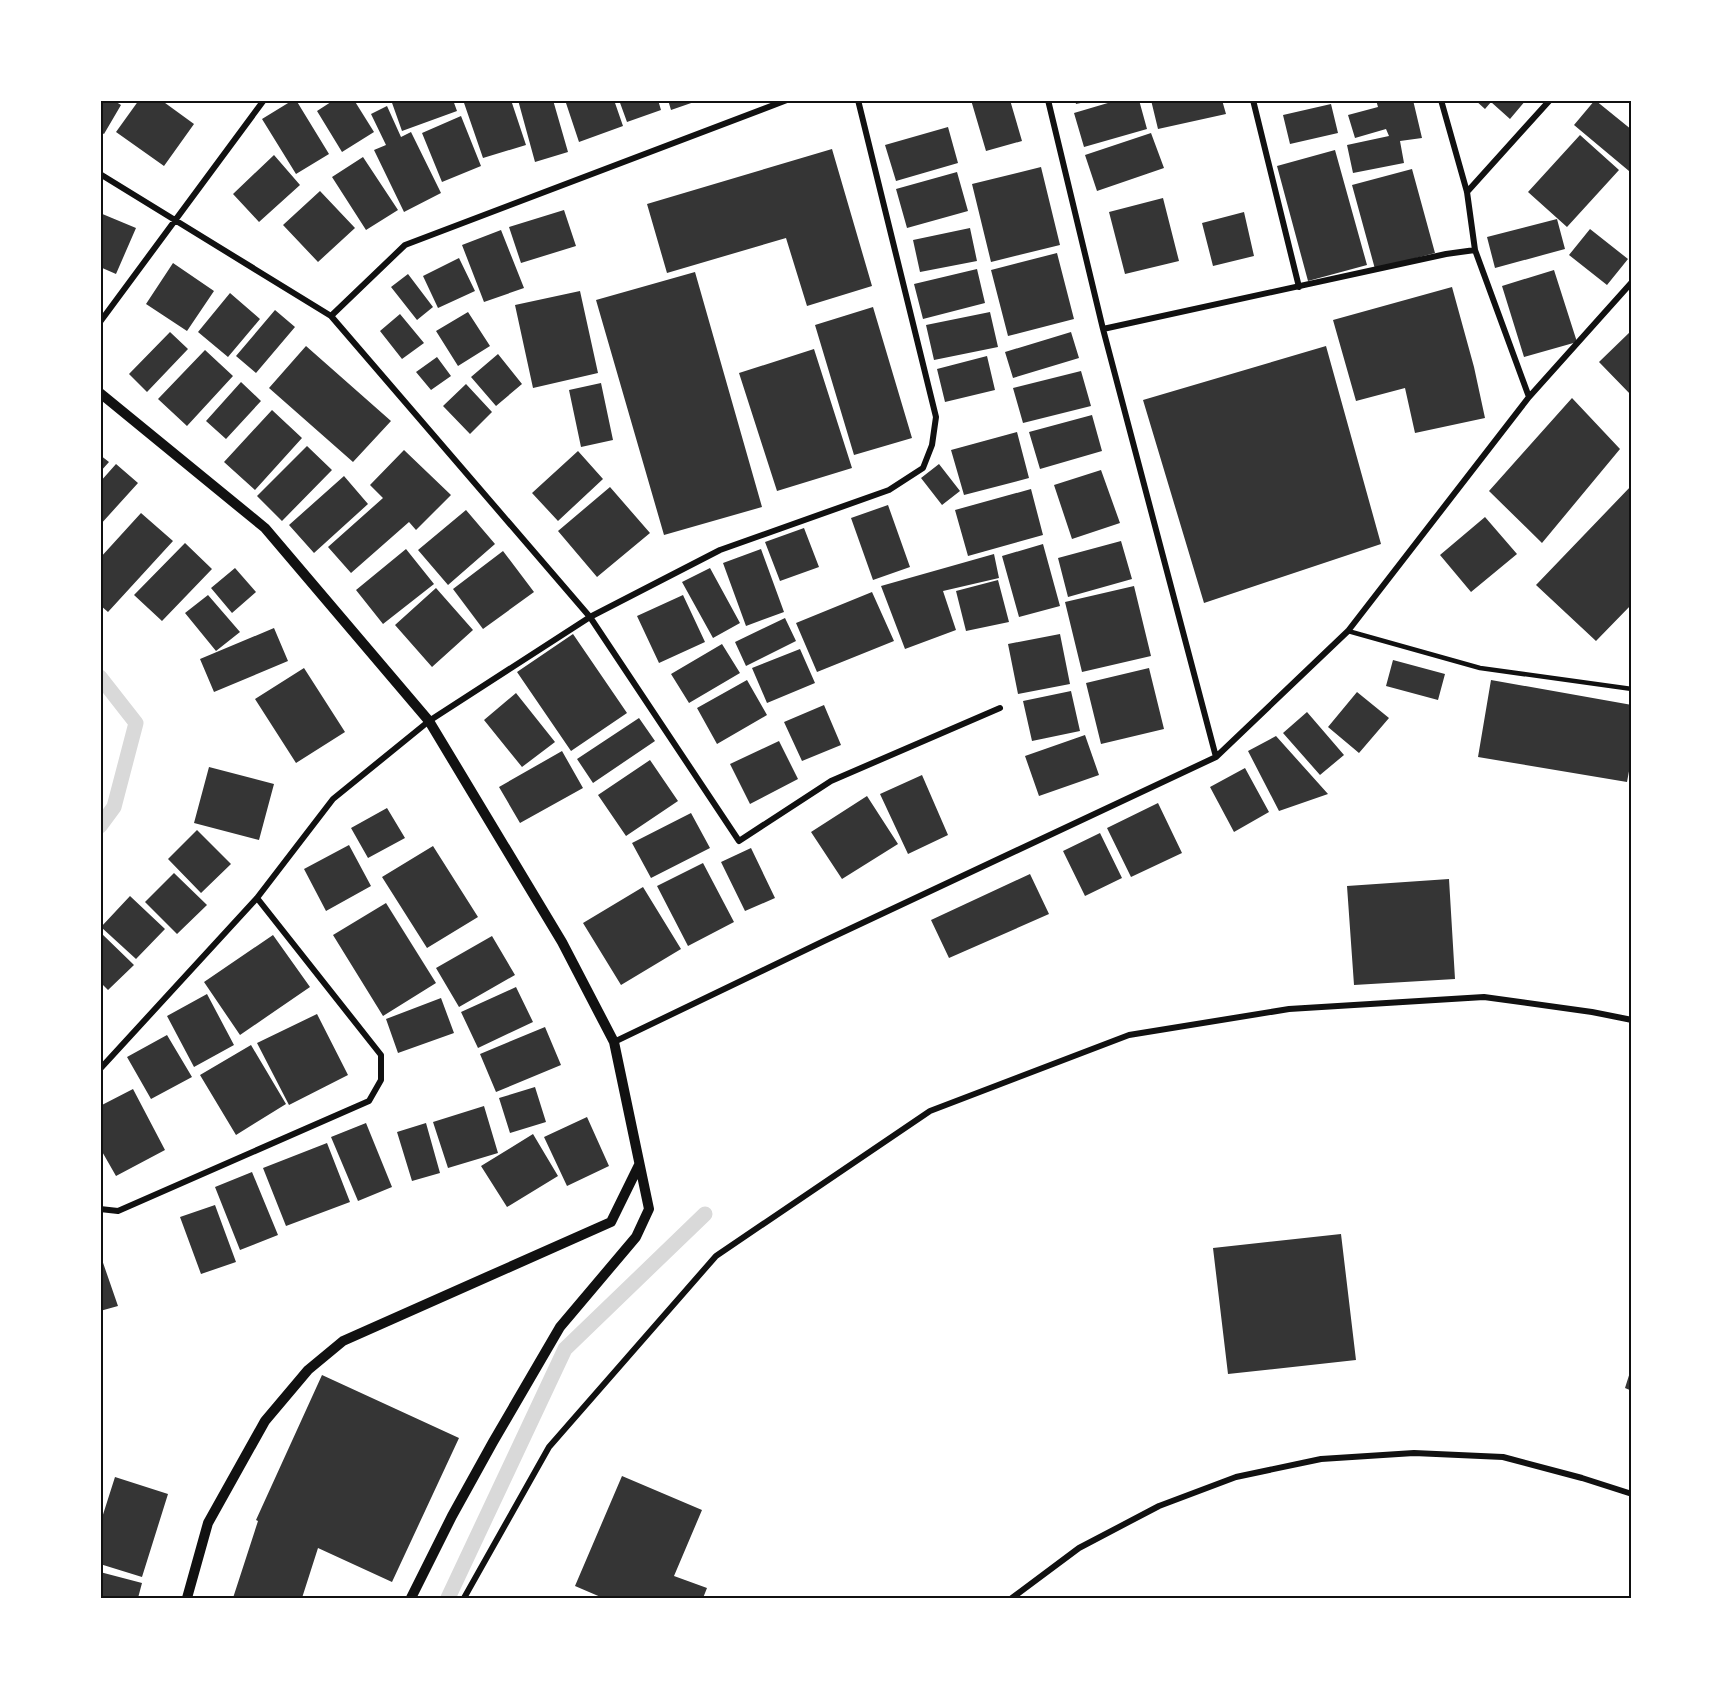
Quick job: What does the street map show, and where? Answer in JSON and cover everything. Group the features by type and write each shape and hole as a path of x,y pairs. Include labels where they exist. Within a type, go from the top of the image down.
{"street":[{"path":"100,322 264,100"},
{"path":"331,316 405,245 787,100"},
{"path":"100,1069 257,898 333,799 429,721 590,617 720,550 889,490 923,468 932,446 936,417 858,100"},
{"path":"1048,100 1103,329 1216,757"},
{"path":"1253,100 1299,287"},
{"path":"1442,100 1467,192 1475,250 1529,397"},
{"path":"1467,192 1551,100"},
{"path":"100,174 331,316 590,617 739,841 831,781 1000,708"},
{"path":"1103,329 1446,254 1475,250"},
{"path":"614,1042 1216,757 1348,632 1529,397 1632,282"},
{"path":"100,393 265,528 429,721 562,942 614,1042 649,1209 636,1237 560,1326 477,1470 411,1599"},
{"path":"100,1209 118,1211 369,1101 381,1080 381,1055 257,898"},
{"path":"464,1599 549,1447 716,1256 930,1111 1129,1035 1289,1009 1484,997 1632,1020"},
{"path":"187,1599 208,1523 265,1421 308,1370 343,1341 611,1222 639,1165"},
{"path":"1012,1599 1079,1548 1159,1506 1236,1477 1321,1459 1414,1453 1503,1457 1632,1494"}],"lane":[{"path":"1348,632 1480,668 1632,689"}],"building":[{"path":"100,100 113,100 121,105 104,134 100,132"},
{"path":"139,100 161,100 194,124 164,166 116,132"},
{"path":"296,100 329,154 296,174 262,119"},
{"path":"334,100 354,100 374,132 342,152 317,111"},
{"path":"391,100 453,100 457,111 402,131"},
{"path":"463,100 511,100 526,145 483,158"},
{"path":"518,100 553,100 568,152 535,162"},
{"path":"565,100 614,100 623,126 579,142"},
{"path":"619,100 658,100 661,110 627,122"},
{"path":"668,100 697,100 697,101 671,110"},
{"path":"971,100 1010,100 1022,141 986,151"},
{"path":"1075,100 1090,100 1090,101 1076,104"},
{"path":"1118,100 1139,100 1147,129 1084,147 1074,113"},
{"path":"1151,100 1222,100 1226,114 1158,129"},
{"path":"1376,100 1413,100 1422,138 1400,141 1404,163 1353,173 1347,145 1389,136 1386,129 1355,138 1348,115 1378,107"},
{"path":"1475,100 1526,100 1510,119 1491,102 1485,109"},
{"path":"1595,100 1632,130 1632,169 1629,171 1574,125"},
{"path":"1331,104 1338,133 1290,144 1283,115"},
{"path":"387,106 401,137 411,132 441,193 404,212 374,150 386,145 371,114"},
{"path":"461,116 481,166 442,182 422,133"},
{"path":"948,127 958,163 896,181 885,145"},
{"path":"1151,133 1164,168 1097,191 1085,155"},
{"path":"1580,135 1619,170 1567,227 1528,192"},
{"path":"832,149 872,286 807,306 786,238 667,273 647,204"},
{"path":"1335,150 1367,265 1308,281 1277,166"},
{"path":"274,155 300,185 259,222 233,194"},
{"path":"363,157 398,210 366,230 332,177"},
{"path":"1041,167 1060,245 991,262 972,184"},
{"path":"1412,169 1435,253 1375,269 1352,185"},
{"path":"957,172 968,211 907,228 896,189"},
{"path":"320,191 355,228 318,262 283,225"},
{"path":"1163,198 1179,261 1125,274 1109,212"},
{"path":"564,210 576,246 521,263 509,227"},
{"path":"1244,212 1254,256 1213,266 1202,223"},
{"path":"100,213 136,228 116,274 100,267"},
{"path":"1557,219 1565,249 1495,268 1487,237"},
{"path":"970,228 977,261 920,272 913,240"},
{"path":"1590,229 1628,259 1607,285 1569,255"},
{"path":"501,230 524,288 484,302 462,245"},
{"path":"1057,253 1074,319 1008,336 991,270"},
{"path":"459,258 475,291 438,308 423,276"},
{"path":"173,263 214,291 187,331 146,304"},
{"path":"977,269 985,303 923,319 914,284"},
{"path":"1554,270 1577,342 1524,357 1502,286"},
{"path":"695,272 762,507 664,535 596,300"},
{"path":"408,274 433,307 417,320 391,287"},
{"path":"1452,287 1485,418 1415,433 1405,388 1356,401 1333,320"},
{"path":"580,291 598,373 533,388 515,305"},
{"path":"230,293 260,319 228,357 198,332"},
{"path":"873,307 912,438 854,455 815,325"},
{"path":"275,310 295,327 256,373 236,356"},
{"path":"468,312 490,346 458,366 436,331"},
{"path":"990,312 998,347 934,360 926,325"},
{"path":"400,314 424,343 402,359 380,331"},
{"path":"1632,330 1632,396 1599,362"},
{"path":"170,332 188,349 147,392 129,374"},
{"path":"1071,332 1079,358 1013,378 1005,352"},
{"path":"306,346 391,421 353,462 269,388"},
{"path":"1326,346 1381,544 1204,603 1143,400"},
{"path":"814,349 852,468 777,491 739,373"},
{"path":"205,350 233,376 187,426 158,399"},
{"path":"498,354 522,384 496,406 471,377"},
{"path":"987,356 995,390 945,402 937,369"},
{"path":"437,357 451,376 431,390 416,372"},
{"path":"1081,371 1091,406 1023,423 1013,388"},
{"path":"241,382 261,401 226,439 206,421"},
{"path":"601,383 613,440 581,447 569,390"},
{"path":"466,384 492,412 470,434 443,406"},
{"path":"1572,398 1620,449 1542,543 1489,491"},
{"path":"272,410 302,438 255,490 224,462"},
{"path":"1092,415 1102,451 1040,469 1029,432"},
{"path":"1017,432 1029,478 964,495 951,450"},
{"path":"307,446 332,470 282,521 257,496"},
{"path":"404,450 451,495 416,530 409,522 351,573 328,547 383,498 370,485"},
{"path":"578,451 603,479 558,521 532,493"},
{"path":"100,455 109,462 100,472"},
{"path":"116,464 138,483 100,525 100,482"},
{"path":"939,464 960,491 942,505 921,478"},
{"path":"1101,470 1120,523 1072,539 1054,485"},
{"path":"344,476 368,504 314,553 289,525"},
{"path":"1632,485 1632,604 1596,641 1536,585"},
{"path":"610,487 650,533 597,577 558,531"},
{"path":"1031,489 1043,535 968,556 955,510"},
{"path":"888,505 910,567 873,580 851,518"},
{"path":"466,510 495,544 448,585 418,550"},
{"path":"141,513 173,541 108,612 100,605 100,558"},
{"path":"1485,517 1517,554 1471,592 1440,555"},
{"path":"804,528 819,567 780,581 765,542"},
{"path":"1121,541 1132,579 1068,597 1058,558"},
{"path":"185,543 212,569 162,621 134,595"},
{"path":"1043,544 1060,606 1019,617 1002,556"},
{"path":"406,549 434,584 383,624 356,590"},
{"path":"761,549 784,612 746,626 723,563"},
{"path":"503,551 534,592 483,629 453,589"},
{"path":"994,554 999,578 943,591 956,630 905,649 881,586"},
{"path":"235,568 256,592 232,613 211,588"},
{"path":"710,568 740,623 713,638 682,582"},
{"path":"998,580 1009,622 966,631 956,591"},
{"path":"1134,586 1151,656 1082,672 1065,602"},
{"path":"436,588 473,630 432,667 395,625"},
{"path":"872,592 894,641 817,672 796,623"},
{"path":"208,595 240,632 216,651 185,613"},
{"path":"683,595 705,642 659,663 637,616"},
{"path":"785,618 796,641 746,666 735,642"},
{"path":"274,628 288,661 214,692 200,659"},
{"path":"573,634 627,713 571,751 517,672"},
{"path":"1060,634 1070,684 1018,694 1008,644"},
{"path":"722,644 740,673 689,703 671,674"},
{"path":"800,649 815,683 767,703 752,668"},
{"path":"1393,660 1445,674 1438,700 1386,686"},
{"path":"304,668 345,732 296,763 255,699"},
{"path":"1149,668 1164,729 1101,744 1086,683"},
{"path":"747,680 767,715 717,744 697,708"},
{"path":"1491,680 1632,705 1632,755 1627,782 1478,757"},
{"path":"1071,691 1080,731 1032,741 1023,701"},
{"path":"1357,692 1389,718 1359,753 1328,727"},
{"path":"516,693 555,742 522,767 484,720"},
{"path":"824,705 841,745 802,761 784,722"},
{"path":"1307,712 1344,755 1320,775 1283,733"},
{"path":"639,718 655,741 593,783 577,759"},
{"path":"1085,735 1099,775 1039,796 1025,756"},
{"path":"1276,736 1328,794 1279,811 1248,751"},
{"path":"779,741 798,779 750,804 730,764"},
{"path":"562,751 583,788 520,823 499,787"},
{"path":"650,760 678,801 626,836 598,795"},
{"path":"209,767 274,784 259,840 194,823"},
{"path":"1245,768 1269,812 1234,832 1210,787"},
{"path":"922,775 948,835 908,854 880,794"},
{"path":"867,796 898,844 842,879 811,832"},
{"path":"1158,803 1182,853 1131,877 1107,828"},
{"path":"387,808 405,838 368,858 351,828"},
{"path":"691,813 710,848 651,878 632,843"},
{"path":"197,830 231,864 201,893 168,859"},
{"path":"1100,833 1122,878 1085,896 1063,851"},
{"path":"349,845 371,886 326,911 304,869"},
{"path":"433,846 478,917 427,948 382,877"},
{"path":"751,848 775,898 745,911 721,862"},
{"path":"703,863 734,922 688,946 657,886"},
{"path":"174,873 207,905 177,934 145,902"},
{"path":"1030,874 1049,914 949,958 931,920"},
{"path":"1449,879 1455,979 1354,985 1347,886"},
{"path":"643,887 681,949 621,985 583,923"},
{"path":"130,896 165,929 136,959 101,927"},
{"path":"386,903 436,983 383,1016 333,935"},
{"path":"100,932 134,965 108,990 100,982"},
{"path":"273,935 310,987 240,1035 204,982"},
{"path":"492,936 515,975 459,1007 436,968"},
{"path":"516,987 533,1022 478,1048 461,1012"},
{"path":"207,994 234,1045 194,1067 167,1016"},
{"path":"441,998 454,1033 398,1053 386,1019"},
{"path":"317,1014 348,1075 289,1105 257,1043"},
{"path":"545,1027 561,1065 496,1092 480,1054"},
{"path":"167,1035 192,1077 151,1099 127,1057"},
{"path":"251,1045 286,1104 236,1135 200,1075"},
{"path":"535,1087 546,1122 510,1133 499,1098"},
{"path":"133,1089 165,1150 116,1176 100,1148 100,1106"},
{"path":"484,1106 498,1153 448,1168 433,1122"},
{"path":"587,1117 609,1166 567,1186 544,1137"},
{"path":"366,1123 392,1187 358,1201 331,1137"},
{"path":"426,1123 440,1173 412,1181 397,1132"},
{"path":"533,1134 558,1176 507,1207 481,1166"},
{"path":"327,1143 350,1202 286,1226 263,1168"},
{"path":"252,1172 278,1235 240,1250 215,1187"},
{"path":"215,1205 236,1262 201,1274 180,1217"},
{"path":"1341,1234 1356,1360 1228,1374 1213,1248"},
{"path":"100,1254 118,1306 100,1311"},
{"path":"1632,1369 1632,1391 1625,1388"},
{"path":"322,1375 459,1438 392,1582 318,1548 302,1598 233,1598 258,1521 256,1520"},
{"path":"622,1476 702,1510 674,1576 707,1588 703,1598 603,1598 575,1586"},
{"path":"115,1477 168,1494 142,1577 100,1564 100,1524"},
{"path":"100,1572 142,1583 138,1598 100,1598"}],"waterway":[{"path":"100,677 136,723 114,807 100,826"},
{"path":"448,1598 565,1349 705,1214"}]}
